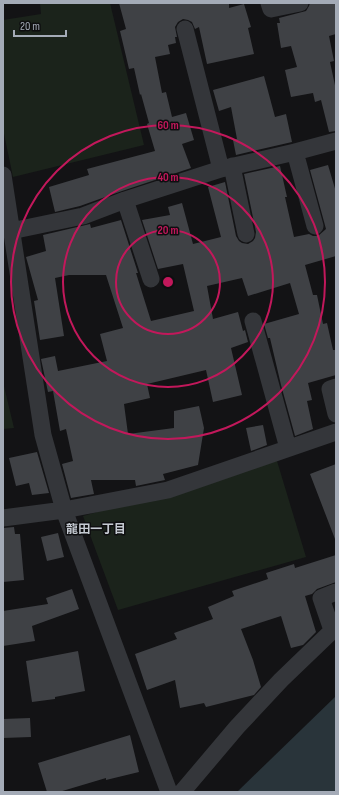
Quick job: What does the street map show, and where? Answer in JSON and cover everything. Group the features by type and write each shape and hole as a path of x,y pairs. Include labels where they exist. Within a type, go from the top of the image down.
{"street":[{"path":"269,3 271,9 300,3"},
{"path":"185,29 246,234"},
{"path":"11,231 83,216 125,200 227,168 336,141"},
{"path":"295,152 315,226"},
{"path":"3,175 42,434 64,510 169,792"},
{"path":"125,200 151,279"},
{"path":"253,321 288,448"},
{"path":"336,387 330,389 336,414"},
{"path":"3,518 64,510 168,490 336,432"},
{"path":"182,792 237,727 280,680 334,629 321,598 336,592"}],"shaded area":[{"path":"40,3 110,3 144,145 13,177 3,129 3,20 41,14"},
{"path":"3,382 14,428 3,429"},
{"path":"277,461 306,557 118,610 83,516"},
{"path":"336,696 336,792 237,792"}],"building":[{"path":"119,3 229,3 229,8 244,4 251,27 248,28 254,54 207,64 199,27 195,29 192,22 188,20 183,19 178,22 175,27 177,37 175,37 176,43 168,45 170,54 155,57 162,93 166,92 172,117 186,113 194,140 182,144 191,168 80,206 55,212 49,187 89,175 87,169 155,151 134,68 129,69 120,31 126,29"},
{"path":"310,3 336,3 336,34 329,36 334,61 330,62 336,90 336,131 329,132 321,100 315,102 313,93 291,97 285,70 297,67 291,46 281,48 277,23 280,23 279,18 306,11"},
{"path":"264,76 275,117 286,114 292,142 236,155 233,140 237,139 231,107 219,111 213,90"},
{"path":"328,165 336,192 336,256 305,265 313,295 317,295 323,324 327,323 333,350 336,350 336,375 308,383 312,400 307,401 313,429 295,436 270,338 268,338 264,324 299,314 290,283 248,296 242,278 207,286 213,319 238,312 243,331 245,330 248,342 231,348 242,395 213,402 206,370 147,384 150,398 124,404 128,434 174,428 174,411 199,406 204,428 198,465 163,474 165,480 136,486 135,480 91,480 94,494 71,498 62,464 73,461 66,429 60,431 53,391 48,392 41,359 55,356 58,371 107,361 100,334 123,328 106,275 69,275 55,278 64,336 40,340 34,301 38,300 26,257 46,251 43,235 90,224 91,228 121,220 138,273 136,273 151,321 194,311 183,264 158,269 142,220 170,215 168,207 182,203 193,244 221,237 208,187 225,182 236,236 242,243 248,244 255,238 256,232 244,174 280,166 294,237 309,234 318,236 326,229 310,170"},
{"path":"263,425 267,445 251,451 246,428"},
{"path":"37,452 49,493 32,495 29,483 16,486 9,458"},
{"path":"336,464 336,539 335,539 310,474"},
{"path":"14,527 15,534 20,534 24,580 3,582 3,528"},
{"path":"58,533 64,557 47,561 41,537"},
{"path":"336,555 336,582 317,589 312,594 305,596 316,632 303,645 291,648 281,616 241,629 253,660 261,687 254,695 206,707 204,703 180,708 175,680 147,690 135,654 177,639 174,633 213,619 208,607 234,596 232,591 268,579 266,573 294,564 295,568"},
{"path":"72,589 79,609 32,626 35,641 3,646 3,611 48,604 46,598"},
{"path":"78,651 85,691 55,697 55,699 32,702 26,661"},
{"path":"30,718 31,737 3,738 3,719"},
{"path":"130,735 139,772 106,780 106,778 59,792 47,792 38,763"}],"district":[{"name":"龍田一丁目","path":"96,529"}]}
